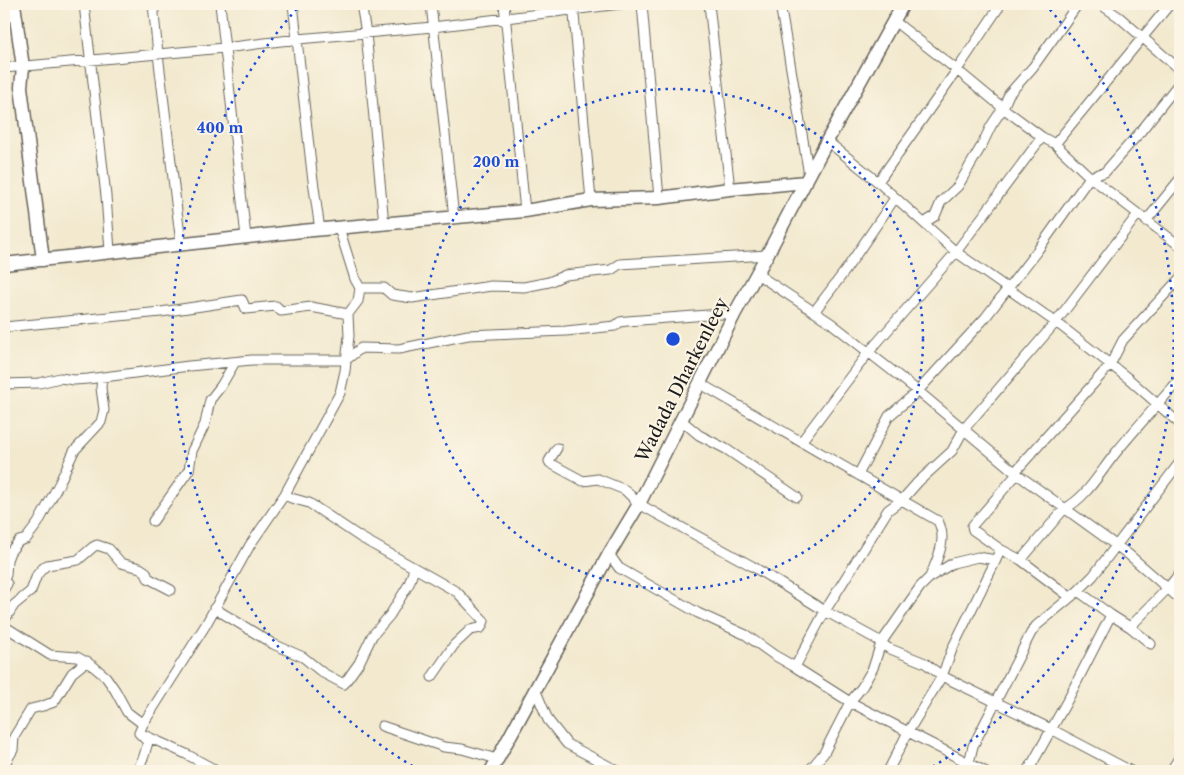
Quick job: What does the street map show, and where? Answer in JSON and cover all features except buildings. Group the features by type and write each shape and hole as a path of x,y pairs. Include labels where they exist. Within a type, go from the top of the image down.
{"street":[{"path":"14,4 23,67 21,87 43,260"},
{"path":"84,4 89,61 106,196 110,252"},
{"path":"153,4 181,244"},
{"path":"220,4 246,237"},
{"path":"293,4 320,230"},
{"path":"362,4 384,224"},
{"path":"431,4 454,218"},
{"path":"504,4 526,211"},
{"path":"4,68 432,27 573,6 620,4"},
{"path":"642,4 659,198"},
{"path":"709,4 730,189"},
{"path":"4,264 246,237 526,211 591,200 659,198 807,179 780,4"},
{"name":"Wadada Dharkenleey","path":"491,771 609,554 639,504 701,384 735,313 767,256 826,141 903,4"},
{"path":"878,182 958,70 1001,4"},
{"path":"924,224 935,216 941,202 958,186 1003,108 1009,94 1032,67 1078,4"},
{"path":"1100,4 1143,37 1180,70"},
{"path":"1054,144 1170,4"},
{"path":"573,6 591,200"},
{"path":"894,21 958,70 1003,108 1054,144 1090,177 1180,246"},
{"path":"858,475 889,416 918,391 985,318 1037,251 1090,177 1105,172 1180,82"},
{"path":"801,442 868,353 956,252 1042,137"},
{"path":"826,141 878,182 956,252 1056,322 1129,379 1180,424"},
{"path":"1146,221 1180,179"},
{"path":"814,312 845,271 895,198"},
{"path":"795,667 825,611 888,510 903,499 918,482 952,451 964,429 1056,322 1138,214"},
{"path":"141,729 182,664 250,545 285,494 340,393 345,371 349,336 348,314 358,301 360,288 355,279 340,228"},
{"path":"360,288 384,288 392,295 412,298 483,287 524,287 549,282 565,275 610,270 620,264 767,256"},
{"path":"757,274 814,312 918,391 1016,473 1128,554 1180,599"},
{"path":"1070,597 1021,560 1000,549 973,530 972,526 1110,365 1123,340 1180,278"},
{"path":"4,327 161,312 242,300 246,309 276,306 281,311 311,307 348,314"},
{"path":"4,387 39,383 60,378 74,380 252,360 346,360 361,348 399,348 468,335 566,331 615,326 620,322 735,313"},
{"path":"153,521 189,470 192,451 205,424 210,400 235,362"},
{"path":"4,589 7,584 4,580 10,552 19,541 26,539 38,523 60,484 74,451 102,422 104,410 101,388 102,377"},
{"path":"1021,560 1064,509 1083,495 1114,454 1180,379"},
{"path":"701,384 903,499 938,521 941,526 942,544 930,577"},
{"path":"681,420 699,435 726,449 797,497"},
{"path":"557,448 549,460 550,463 583,481 598,479 625,490 639,504 752,566 892,650 925,663 942,676 1051,729 1131,771"},
{"path":"968,767 973,746 1031,633 1048,614 1078,591 1093,576 1180,462"},
{"path":"285,494 290,498 309,503 360,537 457,592 484,621 482,628 470,630 454,645 432,677"},
{"path":"4,621 14,604 31,591 37,574 42,569 47,565 78,560 92,547 97,545 109,549 121,562 140,568 146,572 148,578 171,590"},
{"path":"888,771 908,732 942,676 953,647 1000,549"},
{"path":"609,554 619,568 636,579 698,613 746,635 774,655 850,702 908,732 968,767 984,771"},
{"path":"808,771 824,753 850,702 862,687 873,668 881,643 920,586 930,577 953,563 978,557 996,560"},
{"path":"214,608 273,644 303,657 323,674 344,684 359,663 372,636 390,615 409,584 414,568"},
{"path":"1130,627 1180,573"},
{"path":"1078,591 1151,644"},
{"path":"1028,771 1111,615"},
{"path":"4,626 50,655 77,656 106,677 148,742 138,771"},
{"path":"4,765 13,750 14,737 31,709 54,702 72,673 86,661"},
{"path":"535,689 548,720 567,744 618,771"},
{"path":"382,726 422,741 497,759"},
{"path":"141,729 212,768"},
{"path":"1171,771 1180,756"}]}
